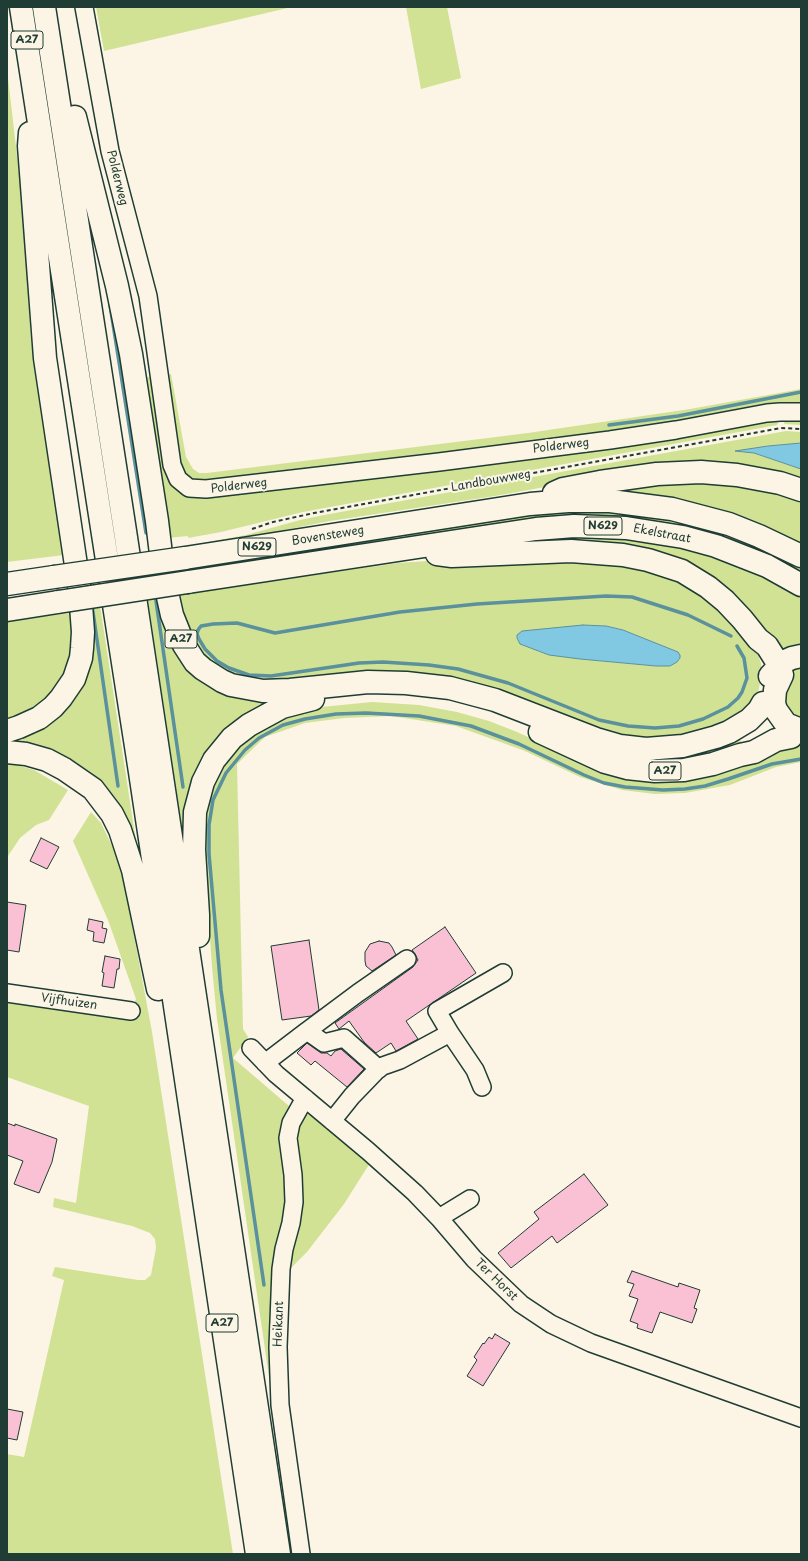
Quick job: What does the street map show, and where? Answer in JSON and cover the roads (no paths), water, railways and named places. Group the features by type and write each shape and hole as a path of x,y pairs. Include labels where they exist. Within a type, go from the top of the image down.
{"main road":[{"name":"A27","path":"21,7 33,74 257,1554"},
{"name":"A27","path":"46,16 70,88 80,138 117,286 128,339 157,521 164,579 172,615 184,645 195,662 222,681 240,688 263,692 368,682 406,682 450,688 495,700 596,739 620,746 646,749 683,746 729,732 750,720 763,703"},
{"name":"A27","path":"46,16 279,1554"},
{"name":"A27","path":"7,730 20,727 39,718 53,708 61,698 74,679 82,648 83,632 80,592 43,337 29,146 33,74"},
{"name":"N629","path":"530,504 563,489 657,474 701,472 737,475 780,483 801,490"},
{"name":"Ekelstraat","path":"530,504 568,501 610,501 672,509 729,524 759,536 801,556"},
{"name":"Bovensteweg","path":"7,584 185,558 530,504"},
{"name":"Ekelstraat","path":"396,551 536,529 574,526 626,528 683,538 716,546 767,566 801,585"},
{"name":"N629","path":"396,551 452,556 572,551 624,555 648,560 682,571 708,587 725,601 758,639 767,646 775,671"},
{"name":"Bovensteweg","path":"7,610 396,551"},
{"path":"793,732 772,723 763,703 766,685 775,671 792,658 801,656"},
{"path":"775,671 782,675 775,690 774,703 781,718 793,732"},
{"name":"A27","path":"197,1007 198,915 194,850 195,812 201,790 214,760 232,738 249,724 282,707 319,698 368,693 409,695 447,701 476,708 503,717 605,762 639,770 669,771 696,768 740,755 746,748 793,732"},
{"name":"A27","path":"7,752 26,754 47,760 64,769 93,789 112,814 120,830 133,870 160,998 187,1092"}],"street":[{"name":"Polderweg","path":"84,7 110,151 148,296 172,465 178,479 189,488 206,490 610,440 780,412 801,412"},
{"path":"265,1063 358,993 407,960"},
{"path":"482,1087 475,1070 437,1011 503,973"},
{"name":"Vijfhuizen","path":"7,993 131,1011"},
{"path":"308,1031 324,1043 344,1038 379,1068"},
{"path":"332,1121 352,1096 379,1068 400,1060 450,1033"},
{"name":"Ter Horst","path":"251,1048 276,1074 409,1188 439,1218 474,1260 521,1304 551,1324 591,1343 801,1418"},
{"name":"Heikant","path":"301,1554 280,1405 278,1347 281,1269 294,1202 293,1175 288,1138 291,1123 305,1098"},
{"path":"439,1218 470,1199"}],"water":[{"path":"801,443 801,469 754,453 735,451 768,446"},
{"path":"583,625 606,626 623,630 678,652 680,658 677,662 670,666 580,659 549,655 520,644 517,638 517,635 522,631"}],"waterway":[{"path":"110,305 146,533"},
{"path":"609,425 678,416 801,392"},
{"path":"155,594 183,787"},
{"path":"731,636 688,615 632,597 606,596 477,604 400,612 275,633 237,623 213,624 201,626 197,634 205,649 217,661 229,668 249,675 271,676 359,663 383,662 429,665 458,669 508,683 599,720 628,726 655,728 679,726 703,719 728,707 738,698 747,678 744,658 737,646"},
{"path":"92,605 118,786"},
{"path":"264,1285 221,990 209,854 209,825 213,800 226,773 245,750 259,738 283,725 305,719 336,714 366,713 419,716 471,726 519,744 604,783 625,787 663,790 705,786 772,764 801,759"}]}
